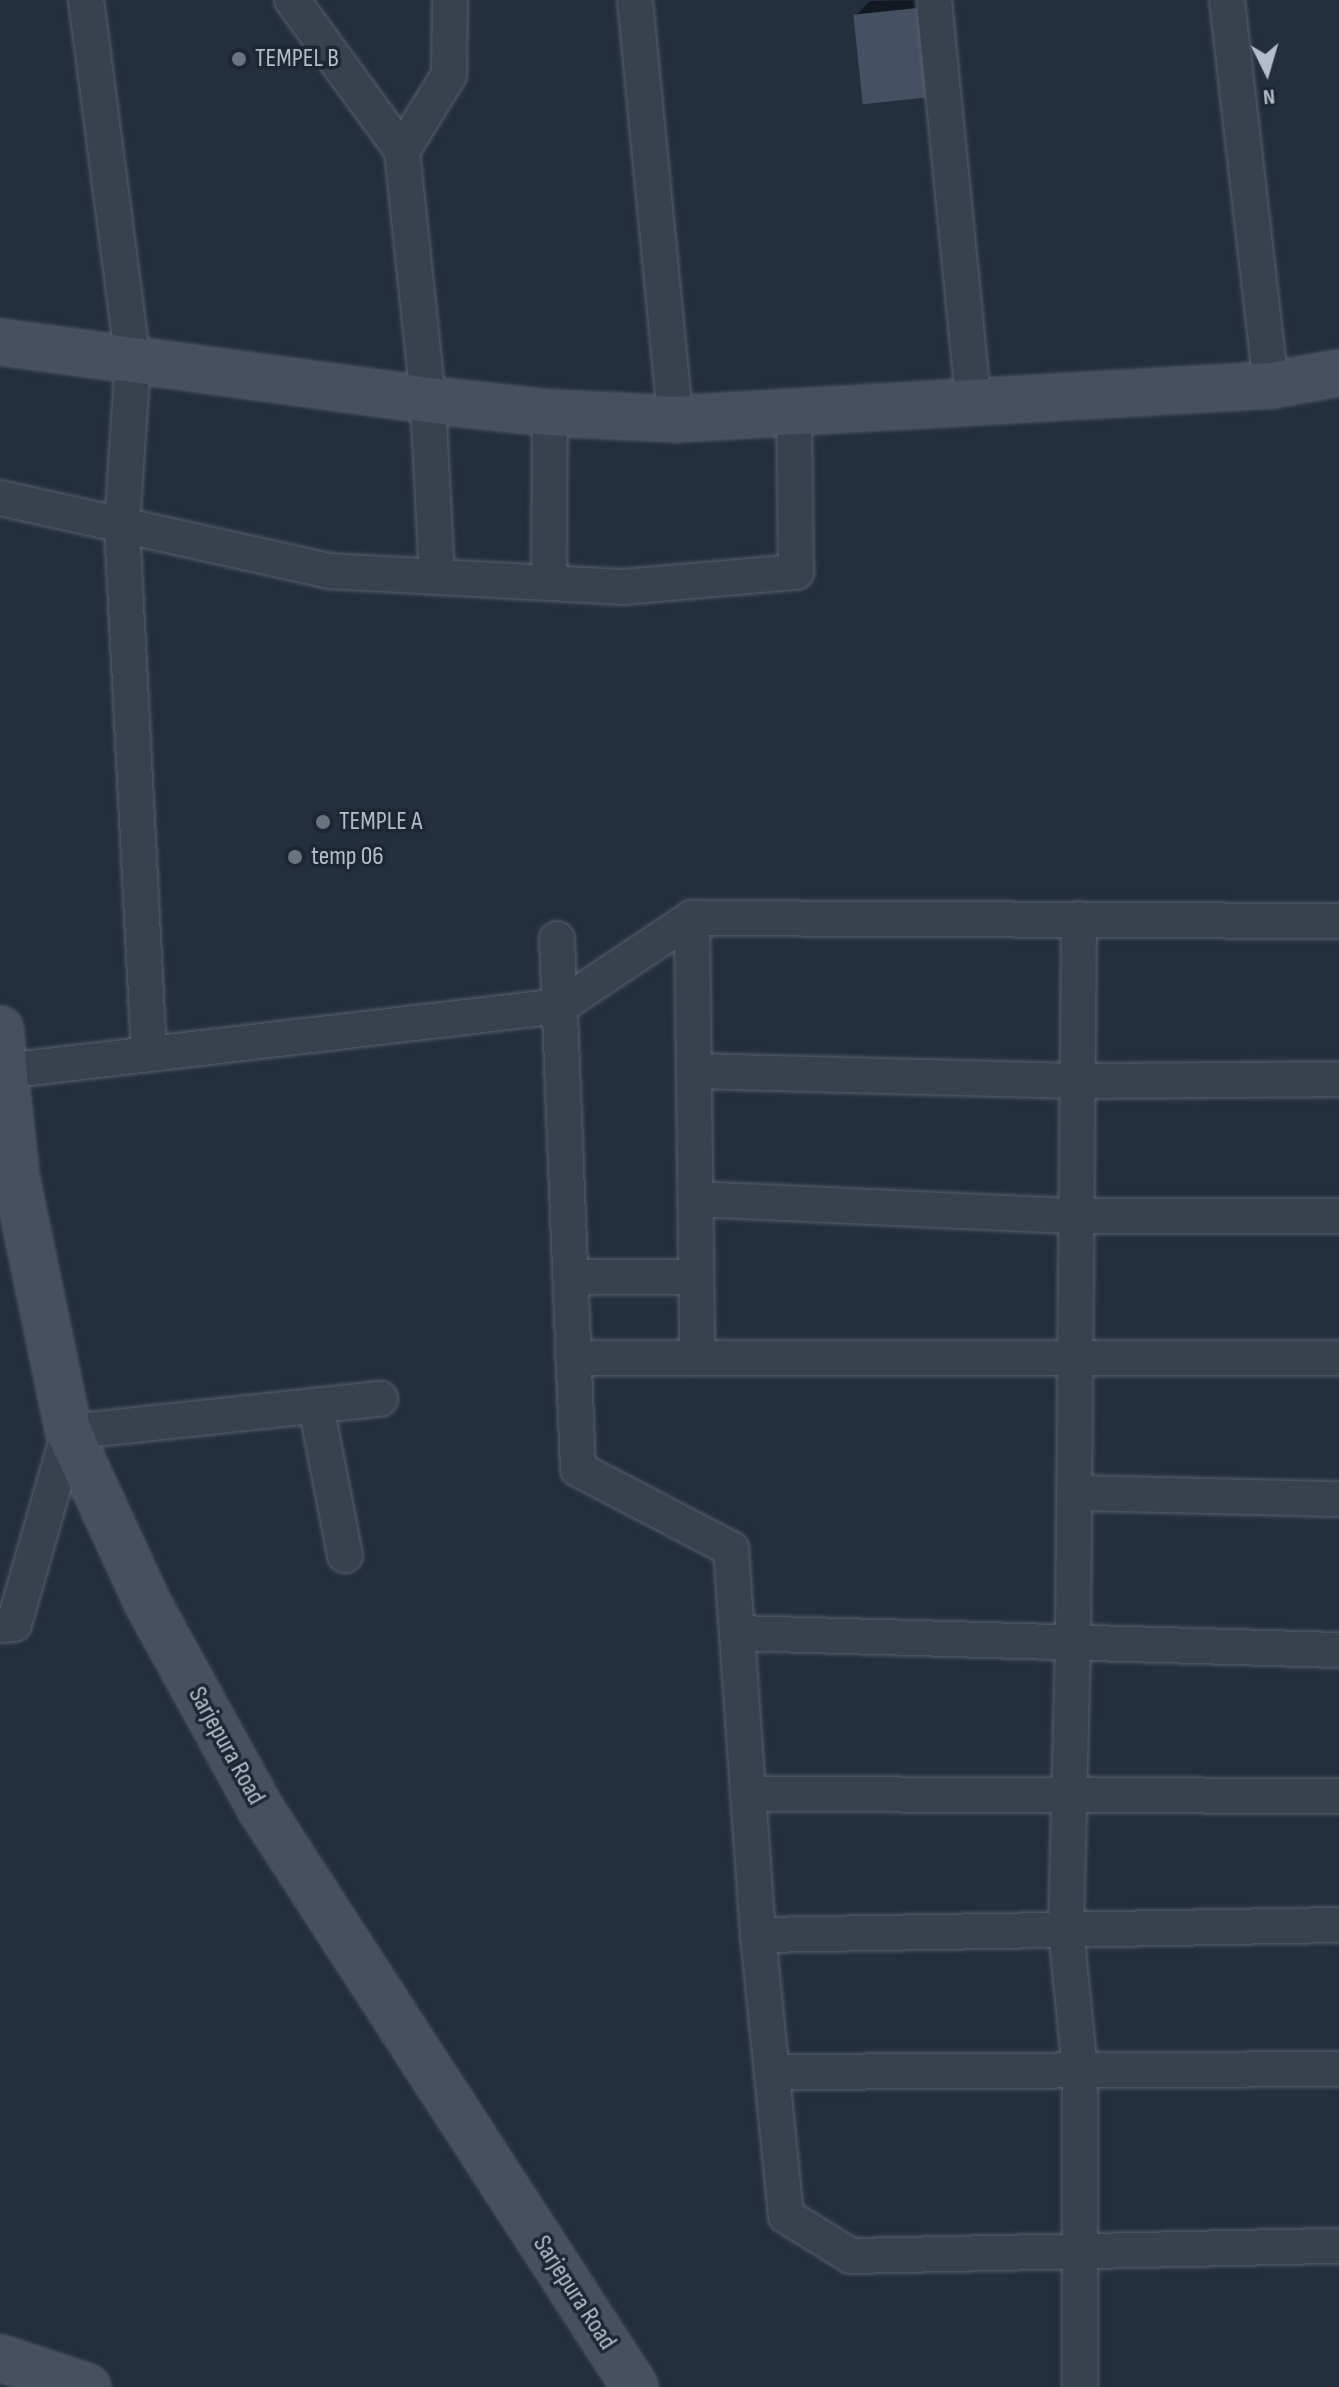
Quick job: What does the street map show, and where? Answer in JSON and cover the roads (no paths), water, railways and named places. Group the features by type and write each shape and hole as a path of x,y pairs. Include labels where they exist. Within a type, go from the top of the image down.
{"street":[{"path":"86,0 133,360 122,526 149,1054"},
{"path":"292,0 402,151 428,400 437,577"},
{"path":"402,151 449,75 450,0"},
{"path":"635,0 675,419"},
{"path":"934,0 973,401"},
{"path":"1227,0 1271,385"},
{"path":"0,342 428,400 550,413 675,419 1271,385 1339,373"},
{"path":"0,498 328,571 623,587 796,572 794,412"},
{"path":"549,583 550,413"},
{"path":"2,1050 149,1054 560,1006 692,918 1339,921"},
{"path":"692,918 697,1358"},
{"path":"1079,919 1073,1642 1066,1930 1080,2070 1080,2387"},
{"path":"557,939 578,1469 731,1549 758,1935 786,2216 851,2256 1339,2246"},
{"name":"Sarjepura Road","path":"2,1050 16,1177 69,1432 148,1604 262,1811 635,2387"},
{"path":"694,1071 1077,1081 1339,1079"},
{"path":"696,1199 1077,1216 1339,1216"},
{"path":"571,1277 696,1277"},
{"path":"573,1358 1339,1358"},
{"path":"0,1625 14,1624 69,1432 380,1399"},
{"path":"316,1406 345,1555"},
{"path":"1074,1493 1339,1499"},
{"path":"737,1633 1339,1650"},
{"path":"748,1794 1339,1796"},
{"path":"758,1935 1339,1925"},
{"path":"772,2072 1339,2069"},
{"path":"0,2358 87,2387"}],"place":[{"name":"TEMPEL B","path":"239,59"},
{"name":"TEMPLE A","path":"323,822"},
{"name":"temp 06","path":"295,857"}]}
